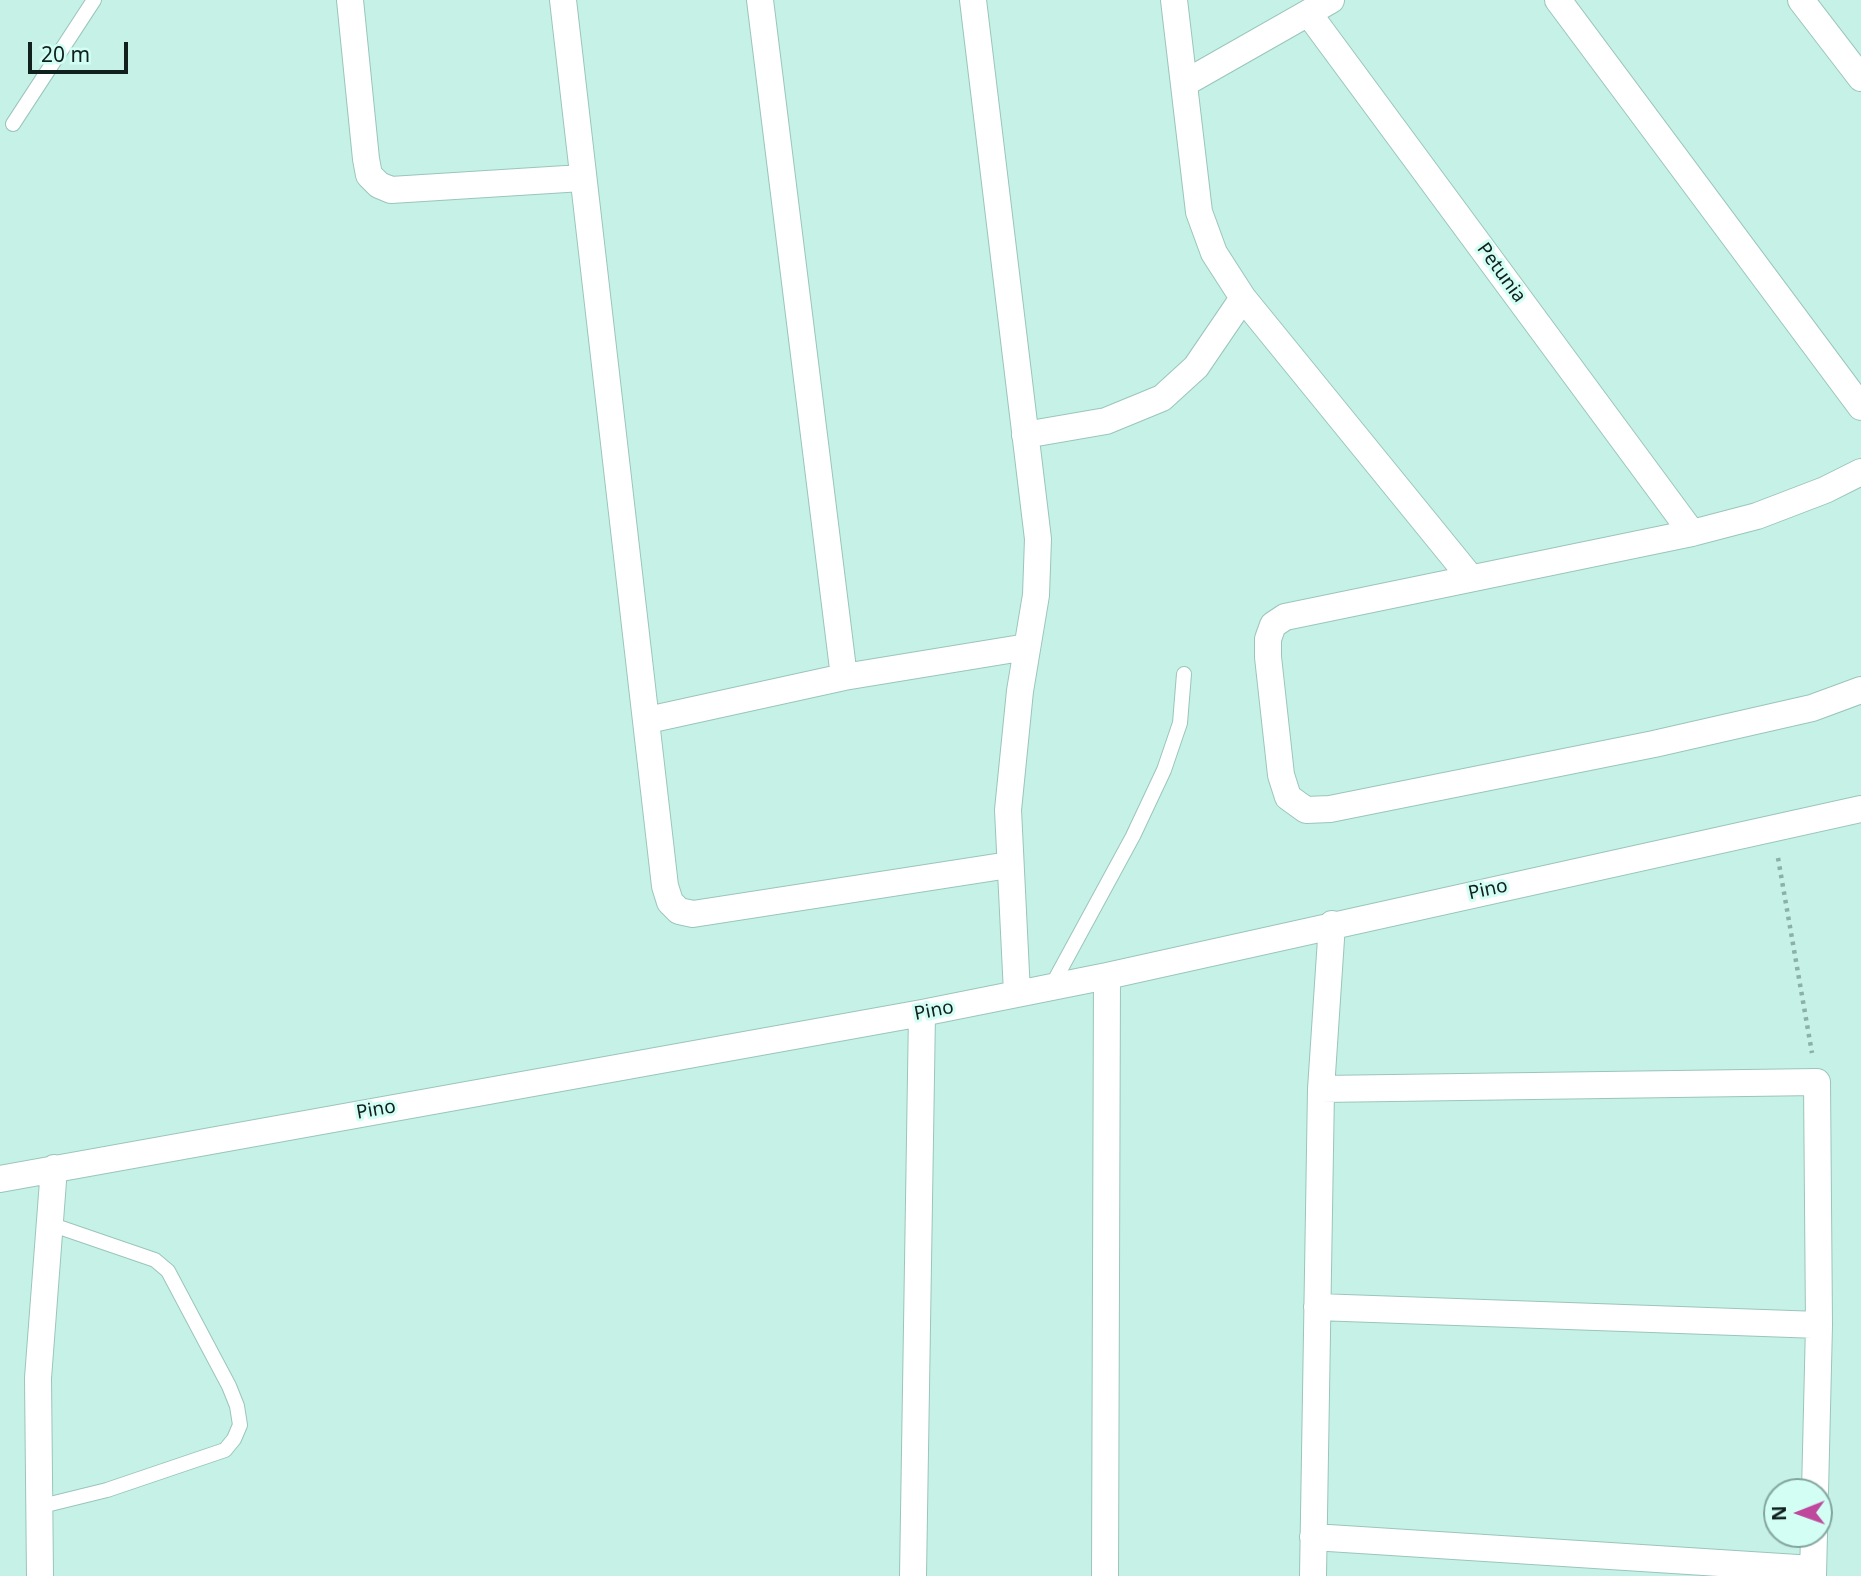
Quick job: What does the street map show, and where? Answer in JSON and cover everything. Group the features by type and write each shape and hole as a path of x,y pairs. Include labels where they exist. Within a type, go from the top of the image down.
{"street":[{"path":"350,0 366,159 369,175 379,185 391,190 582,178"},
{"path":"563,0 665,886 670,902 679,911 693,914 1009,865"},
{"path":"760,0 844,677"},
{"path":"973,0 1039,562 1008,810 1017,993"},
{"path":"1174,0 1199,212 1214,253 1244,298 1470,577"},
{"path":"1185,83 1331,0"},
{"path":"1559,0 1861,407"},
{"path":"1801,0 1861,78"},
{"name":"Petunia","path":"1309,14 1692,533"},
{"path":"1025,435 1106,421 1162,398 1196,367 1244,298"},
{"path":"1861,472 1825,490 1757,516 1692,533 1285,617 1273,625 1268,657 1281,775 1288,797 1306,810 1330,809 1654,744 1812,708 1861,690"},
{"path":"648,720 844,677 1027,648"},
{"name":"Pino","path":"0,1179 922,1013 1107,976 1332,924 1861,809"},
{"path":"1313,1576 1321,1089 1332,924"},
{"path":"1105,1576 1107,976"},
{"path":"913,1576 922,1013"},
{"path":"1321,1089 1817,1082 1819,1325 1815,1478"},
{"path":"40,1576 38,1378 54,1168"},
{"path":"1317,1307 1819,1325"},
{"path":"1313,1537 1813,1573 1814,1548"}],"lane":[{"path":"13,124 94,0"},
{"path":"1051,987 1133,836 1164,770 1180,723 1184,674"},
{"path":"38,1507 107,1490 225,1450 234,1439 240,1424 237,1406 229,1387 169,1271 155,1260 50,1223"}],"path":[{"path":"1773,830 1817,1082"}]}
